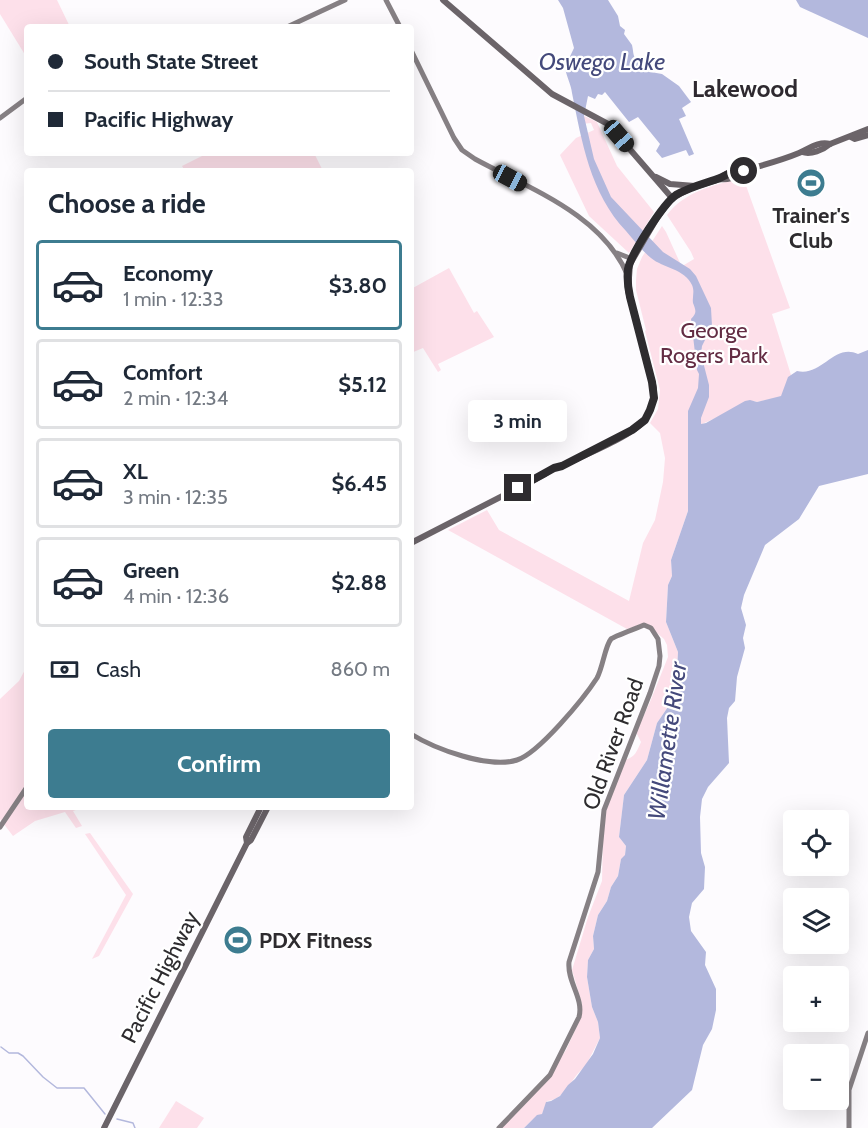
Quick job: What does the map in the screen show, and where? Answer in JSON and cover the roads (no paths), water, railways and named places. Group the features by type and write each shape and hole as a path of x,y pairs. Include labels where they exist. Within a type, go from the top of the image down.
{"main road":[{"path":"443,0 548,90 610,126 672,198"},
{"path":"414,541 637,428 645,420 653,404 652,382 630,297 628,276 633,257 672,198 696,186 720,178 725,180 737,176 740,172 825,143 830,144 851,137 868,129"},
{"path":"851,137 855,139 868,135"},
{"path":"653,175 670,184 696,186"},
{"name":"Pacific Highway","path":"247,843 246,837 260,810"},
{"name":"Pacific Highway","path":"104,1128 247,843 251,840 266,810"}],"street":[{"path":"293,24 345,0"},
{"path":"386,0 398,24"},
{"path":"414,56 462,150 572,212 594,229 616,253 628,276"},
{"path":"0,118 24,100"},
{"path":"616,253 633,257"},
{"name":"Old River Road","path":"414,736 430,745 459,755 500,762 522,758 570,713 590,689 603,667 610,639 643,625 651,628 659,644 659,666 604,810 598,872 569,962 570,975 580,1003 579,1017 553,1071 500,1128"},
{"path":"0,826 24,791"},
{"path":"849,1128 849,1090 868,1033"}],"water":[{"path":"558,0 608,0 618,16 620,26 625,30 624,34 632,45 638,63 643,62 642,67 645,71 662,74 679,86 691,102 682,108 686,116 679,119 694,154 689,156 686,150 662,158 656,151 660,144 638,117 629,122 605,92 602,95 598,94 595,99 588,96 584,116 594,159 611,197 663,252 690,269 696,276 711,308 712,326 702,346 701,354 709,385 709,397 701,424 745,401 757,402 781,396 788,377 797,371 806,372 814,369 842,353 858,354 868,350 868,474 819,486 799,519 765,545 744,595 741,608 746,625 743,638 745,648 737,677 735,701 729,708 727,718 729,763 708,787 702,799 700,817 701,853 705,867 704,889 692,903 689,917 691,931 706,952 705,965 716,989 716,1010 712,1029 703,1045 692,1090 652,1128 524,1128 537,1115 542,1114 546,1102 560,1096 575,1079 593,1054 600,1038 587,977 588,960 594,949 593,936 598,915 607,901 611,887 618,876 621,859 625,855 626,846 619,837 624,795 647,760 657,723 672,701 676,687 678,652 666,622 668,585 672,576 671,560 688,511 688,411 698,388 699,374 691,319 695,312 692,285 684,275 656,261 641,249 614,216 589,166 565,67 574,48 563,8"},
{"path":"796,0 868,0 868,38 800,7"}],"waterway":[{"path":"1,1047 9,1053 18,1053 23,1056 57,1088 84,1088 105,1114"},
{"path":"117,1119 133,1123 135,1128"}],"place":[{"name":"Trainer's Club","path":"811,183"},
{"name":"PDX Fitness","path":"238,940"}],"district":[{"name":"Lakewood","path":"745,88"}],"water label":[{"name":"Oswego Lake","path":"602,61"},
{"name":"Willamette River","path":"667,741"}],"park label":[{"name":"George Rogers Park","path":"714,342"}]}
